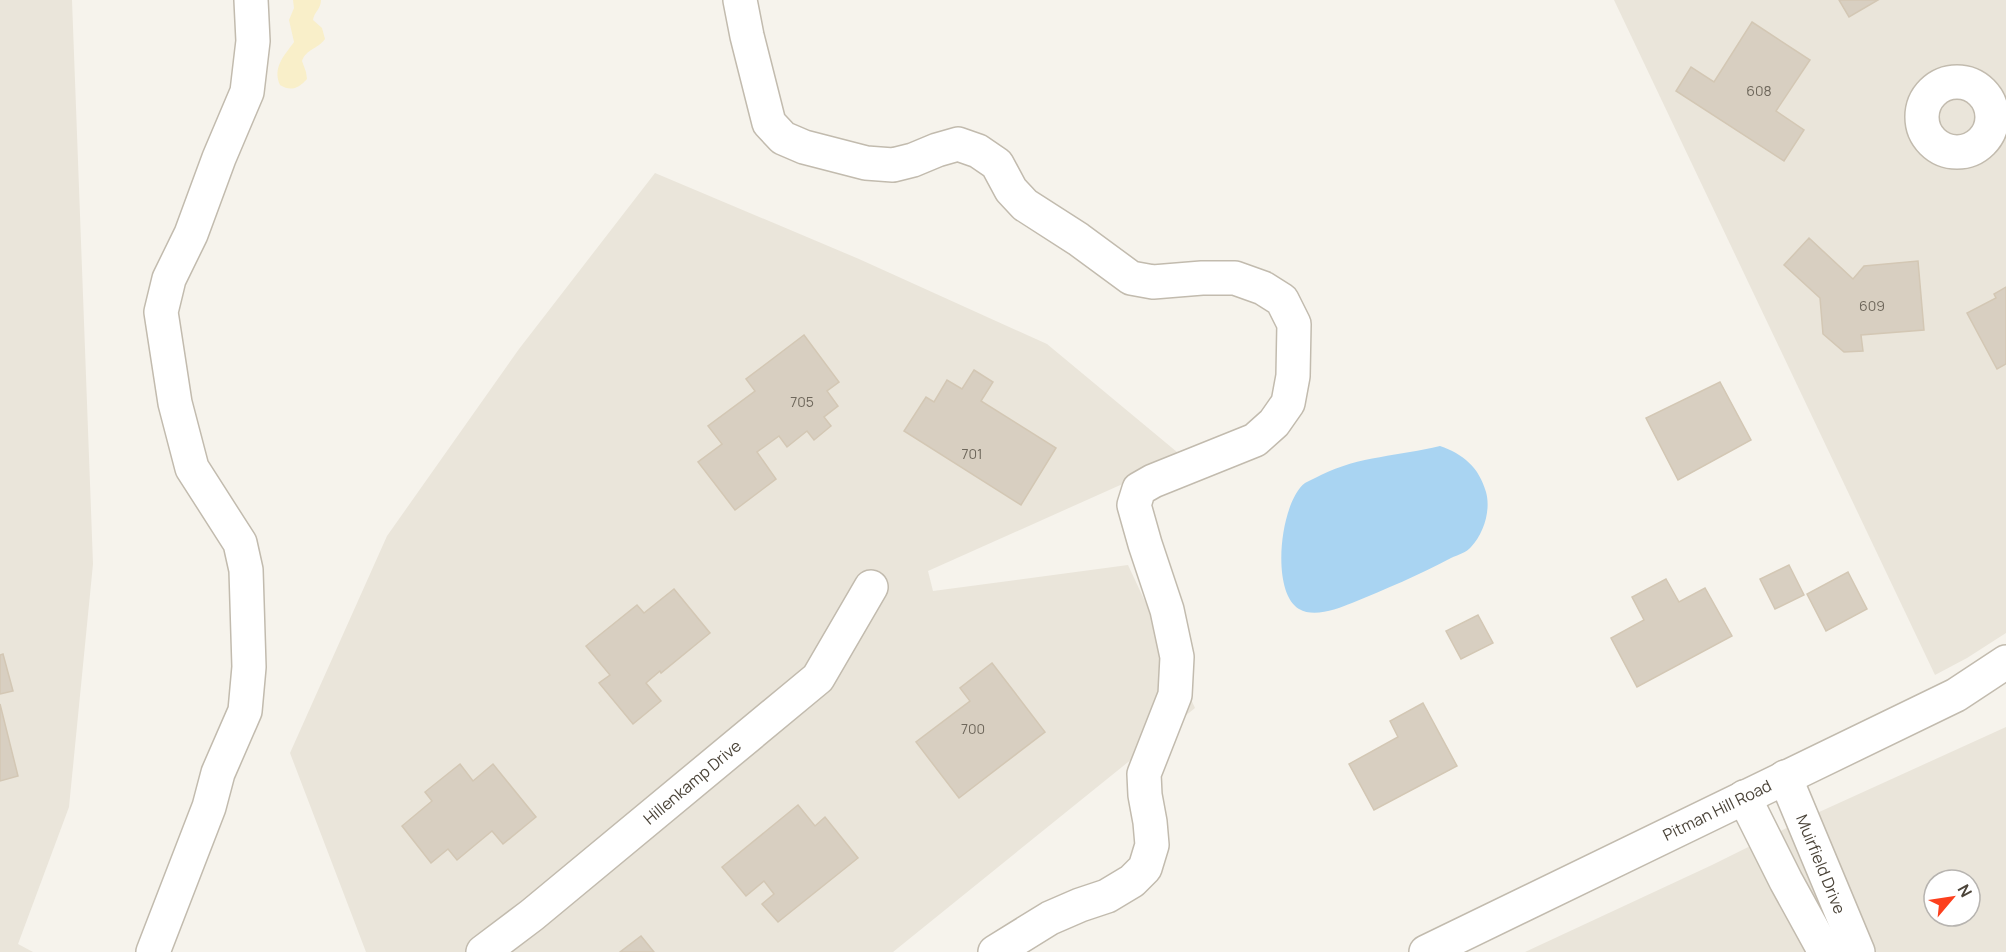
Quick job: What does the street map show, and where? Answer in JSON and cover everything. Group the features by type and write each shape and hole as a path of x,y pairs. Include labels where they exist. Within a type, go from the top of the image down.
{"street":[{"path":"153,952 209,807 218,773 245,711 249,667 246,570 240,543 192,468 175,403 161,312 169,279 191,234 215,167 247,92 253,40 251,0"},
{"path":"740,0 769,123 783,138 804,147 856,161 893,165 958,144 978,151 997,164 1011,190 1025,205 1078,239 1131,278 1154,282 1235,278 1263,288 1281,300 1294,324 1292,385 1288,403 1274,423 1255,440 1176,471 1139,489 1134,505 1167,610 1177,657 1175,695 1144,774 1152,845 1145,868 1132,881 1107,896 1050,918 994,952"},
{"name":"Hillenkamp Drive","path":"483,952 532,915 818,678 871,587"},
{"name":"Pitman Hill Road","path":"1426,952 1956,695 2006,662"},
{"name":"Muirfield Drive","path":"1785,777 1858,952"},
{"name":"Muirfield Drive","path":"1744,796 1825,952"}],"shaded area":[{"path":"0,0 72,0 93,564 69,807 18,944 33,952 0,952"},
{"path":"1614,0 2006,0 2006,633 1935,675"},
{"path":"655,173 859,259 1047,344 1183,457 928,571 933,591 1128,565 1195,708 893,952 366,952 290,753 387,536 519,349"},
{"path":"2006,727 2006,952 1525,952 1712,865 1817,813"}],"sand":[{"path":"293,0 321,0 313,20 322,28 325,39 306,54 302,61 307,79 298,87 291,89 280,85 278,73 281,62 294,42 289,20 294,8"}],"water":[{"path":"1440,446 1463,457 1469,463 1479,475 1486,492 1487,514 1480,535 1471,547 1415,576 1340,608 1318,613 1299,609 1290,599 1284,585 1282,567 1284,527 1296,493 1305,483 1350,464"}],"building":[{"path":"1839,0 1878,0 1849,17"},
{"path":"1752,22 1810,60 1776,111 1804,130 1784,161 1676,91 1691,67 1714,82"},
{"path":"1809,238 1853,279 1864,266 1918,261 1924,330 1861,335 1863,351 1844,352 1823,334 1820,298 1784,265"},
{"path":"2006,287 2006,364 1997,369 1967,313 1996,298 1994,294"},
{"path":"804,335 839,382 827,391 838,406 824,417 831,426 814,440 807,431 787,447 779,436 757,452 776,479 735,510 698,462 722,444 708,426 755,391 746,379"},
{"path":"974,370 993,382 981,401 1056,448 1021,505 904,431 926,397 934,402 947,380 962,389"},
{"path":"1720,382 1751,440 1678,480 1646,418"},
{"path":"1789,565 1804,595 1775,609 1760,579"},
{"path":"1848,572 1867,609 1826,631 1807,594"},
{"path":"1666,579 1679,602 1705,588 1732,636 1637,687 1611,638 1644,620 1632,597"},
{"path":"674,589 710,633 646,683 661,701 633,724 599,683 610,675 586,646 637,605 644,613"},
{"path":"1478,615 1493,643 1461,659 1446,631"},
{"path":"3,654 13,691 0,694 0,655"},
{"path":"992,663 1045,732 959,798 916,742 970,701 960,688"},
{"path":"1423,703 1457,766 1374,810 1349,764 1398,737 1390,721"},
{"path":"0,704 18,776 0,781"},
{"path":"460,764 473,781 493,764 536,817 503,844 492,831 457,860 448,849 431,863 402,826 432,801 425,792"},
{"path":"798,805 815,826 825,817 858,858 778,922 762,904 774,894 764,881 746,896 722,867"},
{"path":"641,936 654,952 620,952"}]}
